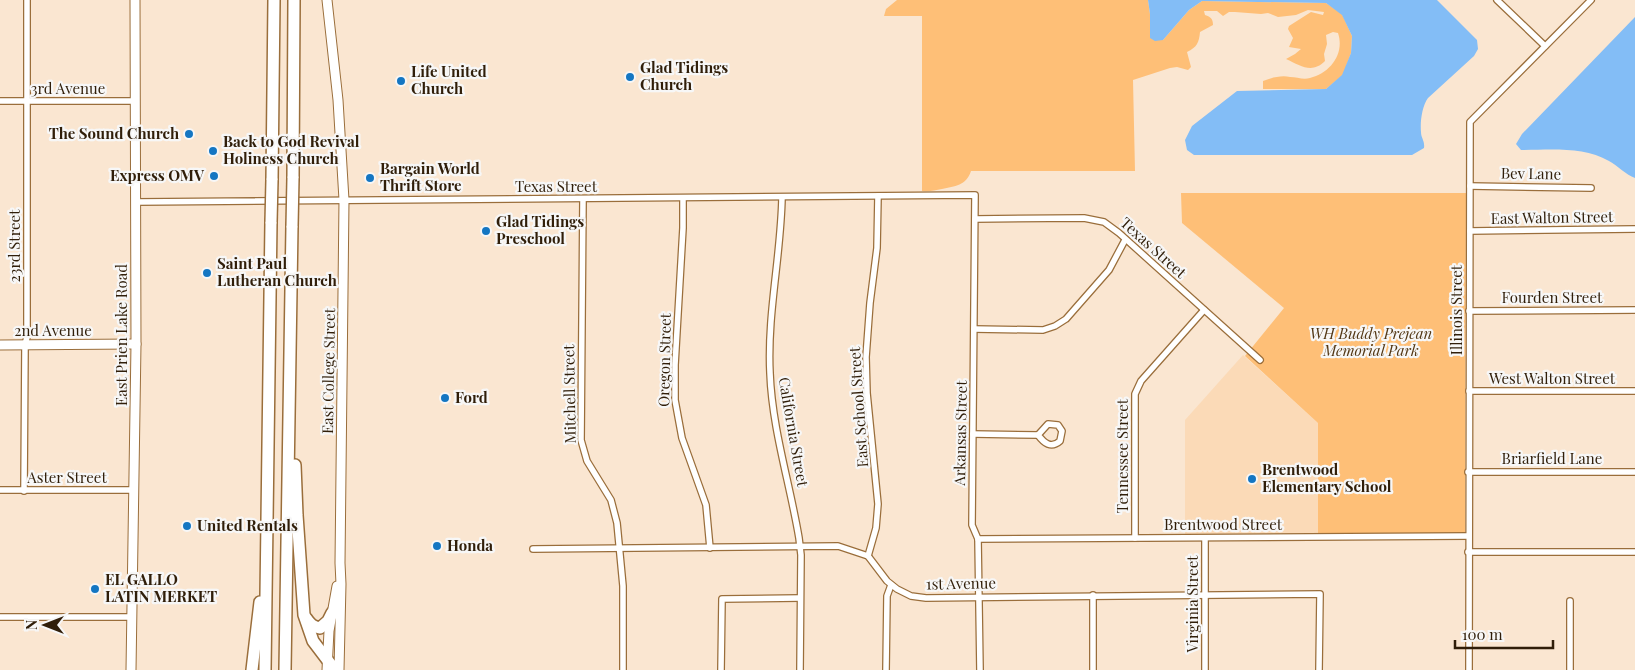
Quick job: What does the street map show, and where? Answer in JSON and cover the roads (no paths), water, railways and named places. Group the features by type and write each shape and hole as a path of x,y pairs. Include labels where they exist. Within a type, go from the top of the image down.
{"highway":[{"path":"266,670 274,0"},
{"path":"285,670 294,0"},
{"path":"289,364 295,418 297,515 304,615 313,641 327,665 333,670"},
{"path":"252,670 267,533"},
{"path":"304,615 310,624 315,628 320,628 328,621 332,613"}],"street":[{"name":"23rd Street","path":"24,491 25,345 27,337 27,0"},
{"name":"East Prien Lake Road","path":"131,670 136,344 135,0"},
{"name":"East College Street","path":"327,0 338,100 344,200 340,563 342,584 339,670"},
{"path":"1497,0 1545,46"},
{"name":"Illinois Street","path":"1469,670 1470,122 1591,0"},
{"name":"3rd Avenue","path":"0,101 135,102"},
{"name":"Bev Lane","path":"1470,186 1591,188"},
{"name":"East School Street","path":"868,556 876,528 878,504 867,393 866,357 877,248 878,196"},
{"name":"Texas Street","path":"136,202 975,196"},
{"name":"Arkansas Street","path":"975,196 972,525 978,539 980,670"},
{"name":"California Street","path":"782,197 780,251 770,320 770,373 772,400 800,547 800,670"},
{"name":"Oregon Street","path":"683,198 683,228 674,365 675,400 682,438 706,505 710,548"},
{"name":"Mitchell Street","path":"583,199 582,440 587,461 605,489 613,506 620,548 623,591 623,670"},
{"name":"Texas Street","path":"975,219 1094,219 1112,227 1260,360"},
{"name":"East Walton Street","path":"1470,231 1635,229"},
{"path":"974,328 1043,330 1055,326 1066,319 1109,270 1125,240"},
{"name":"Tennessee Street","path":"1135,538 1135,402 1137,388 1141,381 1204,310"},
{"name":"Fourden Street","path":"1469,311 1635,310"},
{"name":"2nd Avenue","path":"0,345 136,344"},
{"name":"West Walton Street","path":"1469,392 1635,391"},
{"path":"973,434 1038,435 1046,444 1050,445 1057,444 1062,434 1060,428 1051,424 1045,426 1038,435"},
{"name":"Briarfield Lane","path":"1468,472 1635,472"},
{"name":"Aster Street","path":"0,490 134,490"},
{"name":"Brentwood Street","path":"978,539 1468,536"},
{"name":"Virginia Street","path":"1205,538 1205,670"},
{"path":"533,549 844,547 868,556"},
{"path":"1468,552 1635,552"},
{"name":"1st Avenue","path":"868,556 891,585 904,594 918,598 1320,594 1319,670"},
{"name":"East College Street","path":"327,665 332,613 340,563"},
{"path":"886,670 886,596 891,585"},
{"path":"1093,595 1093,670"},
{"path":"721,670 722,599 800,598"},
{"path":"1570,601 1570,670"},
{"path":"0,617 131,617"}],"water":[{"path":"1148,0 1437,0 1477,40 1478,49 1474,56 1426,101 1421,124 1424,148 1412,155 1194,155 1187,150 1185,140 1192,126 1237,91 1326,89 1342,75 1351,53 1352,36 1342,15 1326,3 1202,1 1189,10 1163,40 1155,41 1150,38"},
{"path":"1635,17 1635,178 1609,161 1588,153 1566,150 1521,150 1516,144 1522,134"}],"place":[{"name":"Glad Tidings Church","path":"630,77"},
{"name":"Life United Church","path":"401,81"},
{"name":"The Sound Church","path":"189,134"},
{"name":"Back to God Revival Holiness Church","path":"213,151"},
{"name":"Express OMV","path":"214,176"},
{"name":"Bargain World Thrift Store","path":"370,178"},
{"name":"Glad Tidings Preschool","path":"486,231"},
{"name":"Saint Paul Lutheran Church","path":"207,273"},
{"name":"Ford","path":"445,398"},
{"name":"Brentwood Elementary School","path":"1252,479"},
{"name":"United Rentals","path":"187,526"},
{"name":"Honda","path":"437,546"},
{"name":"EL GALLO LATIN MERKET","path":"95,589"}],"park label":[{"name":"WH Buddy Prejean Memorial Park","path":"1371,342"}]}
